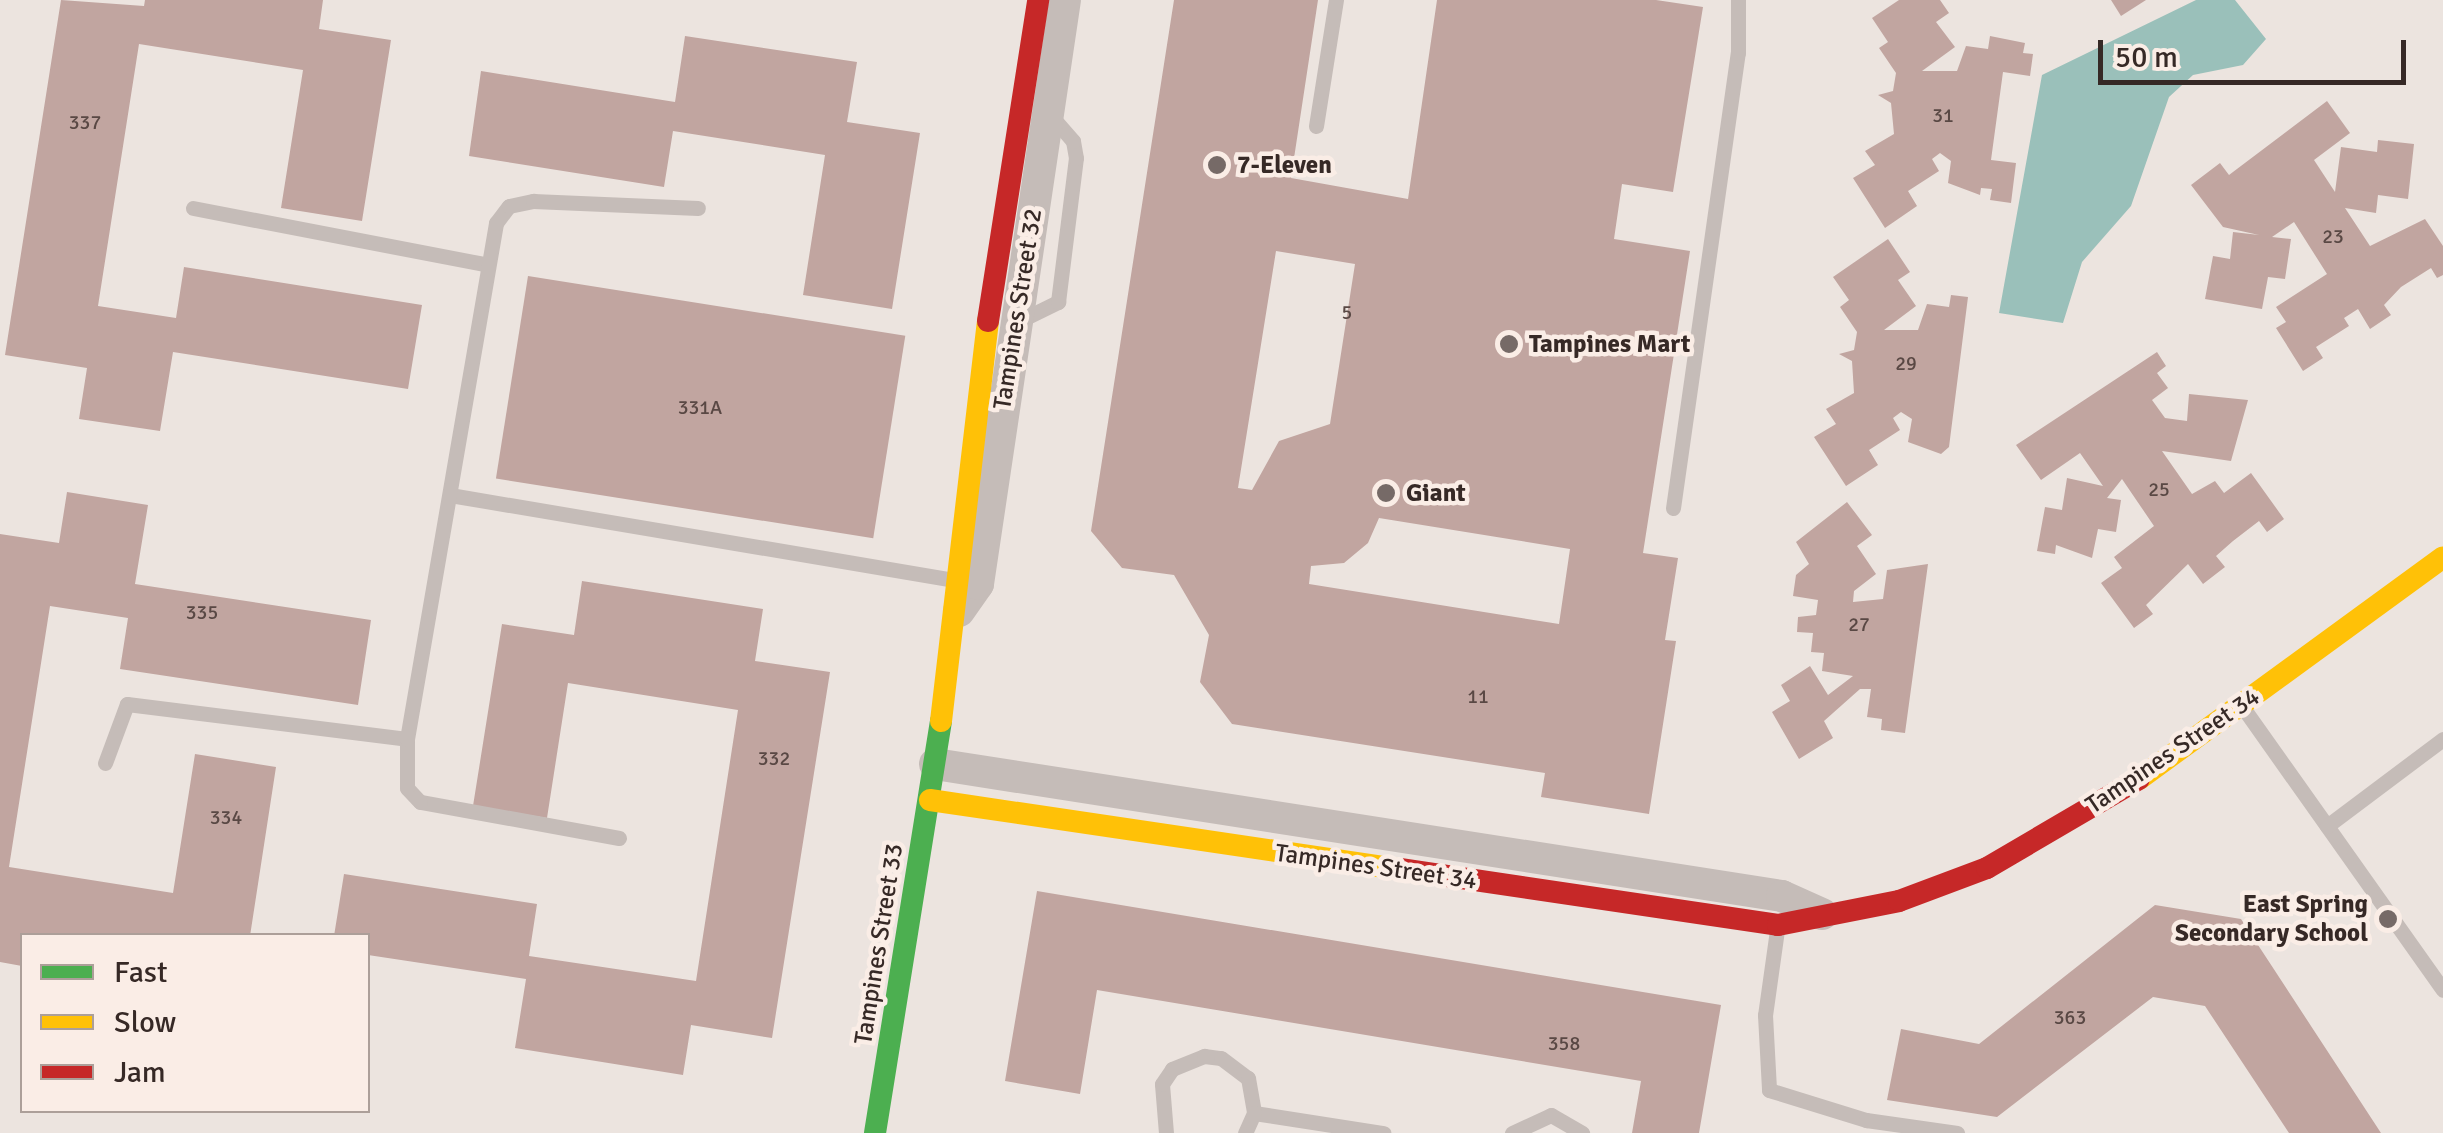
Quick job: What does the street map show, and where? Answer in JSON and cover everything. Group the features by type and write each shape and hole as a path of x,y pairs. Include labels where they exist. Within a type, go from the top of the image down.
{"street":[{"name":"Tampines Street 32","path":"964,592 1038,0"},
{"name":"Tampines Street 32","path":"935,764 1017,322 1065,0"},
{"name":"Tampines Street 34","path":"930,800 1466,864 1822,914 1900,900 1987,868 2152,772 2443,557"},
{"name":"Tampines Street 34","path":"935,764 1466,864"},
{"name":"Tampines Street 33","path":"875,1133 935,764"}],"lane":[{"path":"1316,126 1336,0"},
{"path":"1674,508 1738,53 1738,0"},
{"path":"618,838 410,797 406,739 496,223 510,206 698,208"},
{"path":"193,208 488,265"},
{"path":"450,495 964,592"},
{"path":"106,764 126,704 406,739"},
{"path":"2241,705 2443,990"},
{"path":"2327,826 2443,739"},
{"path":"1780,910 1766,1015 1768,1090 1866,1120 1957,1133"},
{"path":"1166,1133 1162,1084 1172,1069 1204,1056 1221,1058 1248,1078 1254,1112 1245,1133"},
{"path":"1254,1112 1383,1133"},
{"path":"1512,1133 1550,1115 1582,1133"}],"water":[{"path":"2196,0 2235,0 2266,39 2243,65 2193,75 2169,97 2131,206 2082,262 2063,323 1999,313 2042,75"}],"building":[{"path":"61,0 144,6 145,0 323,0 319,29 391,40 362,221 281,208 303,70 139,44 98,306 176,318 184,267 422,305 408,389 173,352 160,431 79,419 87,368 5,355"},
{"name":"Tampines Mart","path":"1174,0 1318,0 1291,178 1408,199 1437,0 1656,0 1703,7 1673,192 1622,184 1614,239 1690,251 1643,553 1678,558 1665,640 1676,641 1649,814 1541,797 1545,773 1232,724 1200,682 1209,635 1174,575 1122,568 1091,531","holes":["1276,251 1355,264 1330,424 1279,441 1252,490 1238,488","1379,518 1570,549 1559,624 1309,584 1311,566 1344,563 1368,543"]},
{"path":"1899,0 1940,0 1949,13 1936,22 1955,47 1922,71 1957,71 1966,46 1988,49 1990,36 2025,43 2023,53 2033,54 2030,76 2003,72 1991,160 2016,163 2011,203 1990,200 1992,189 1981,188 1980,195 1948,183 1951,161 1940,153 1932,159 1939,171 1908,191 1917,206 1885,228 1853,178 1875,165 1865,151 1894,134 1891,103 1878,95 1893,91 1896,73 1879,48 1888,42 1872,18"},
{"path":"2111,0 2146,0 2121,16"},
{"path":"685,36 857,62 847,122 920,133 892,309 803,295 825,155 673,131 664,187 469,156 481,71 675,102"},
{"path":"2327,101 2350,133 2314,160 2335,192 2341,147 2377,152 2378,140 2414,144 2408,199 2378,195 2376,213 2345,208 2370,246 2425,219 2443,246 2443,275 2437,278 2431,268 2401,287 2384,305 2391,315 2370,329 2358,309 2344,318 2349,326 2316,347 2323,358 2303,371 2276,328 2286,322 2276,307 2327,274 2294,222 2272,237 2291,239 2285,279 2268,277 2262,309 2205,299 2213,256 2230,259 2233,232 2259,235 2223,227 2191,185 2220,163 2229,175"},
{"path":"1888,239 1910,272 1898,280 1916,306 1884,330 1918,330 1927,304 1949,307 1951,295 1968,297 1949,447 1941,454 1908,442 1912,419 1901,412 1893,418 1900,430 1869,450 1878,465 1846,486 1814,437 1836,424 1826,409 1854,393 1852,361 1839,354 1854,350 1857,332 1840,307 1849,300 1833,277"},
{"path":"528,276 905,336 873,538 496,478"},
{"path":"2157,352 2166,366 2157,373 2168,388 2152,400 2165,418 2187,421 2189,394 2248,400 2231,461 2162,451 2192,494 2215,481 2224,493 2251,473 2284,519 2267,532 2259,521 2233,541 2216,556 2225,567 2203,584 2188,564 2146,605 2153,614 2134,628 2101,583 2122,568 2114,557 2154,526 2122,479 2107,498 2121,500 2116,532 2098,529 2092,558 2056,545 2055,554 2037,551 2045,507 2062,510 2067,478 2103,486 2080,453 2041,480 2016,445"},
{"path":"67,492 148,505 135,584 371,620 358,705 120,669 128,618 50,606 9,867 173,893 195,754 276,767 250,933 20,933 20,966 0,962 0,534 59,543"},
{"path":"1847,502 1872,535 1857,546 1876,574 1854,591 1853,602 1883,599 1887,570 1928,564 1905,733 1881,730 1882,719 1867,717 1871,689 1860,689 1824,721 1833,738 1799,759 1772,712 1790,701 1781,685 1810,666 1828,695 1853,676 1822,671 1824,653 1811,652 1813,633 1797,632 1798,617 1816,615 1818,600 1793,596 1796,575 1809,564 1796,542"},
{"path":"582,581 763,609 755,661 830,672 772,1038 691,1025 683,1075 515,1048 526,979 370,955 370,933 334,933 344,874 537,904 529,956 696,981 738,710 568,683 547,818 473,806 502,624 574,635"},
{"path":"1037,891 1721,1005 1699,1133 1632,1133 1641,1081 1097,990 1080,1094 1005,1081"},
{"path":"2155,905 2241,919 2381,1133 2289,1133 2205,1006 2153,997 1997,1117 1887,1100 1901,1029 1979,1044"}],"traffic: fast":[{"path":"875,1133 941,721"}],"traffic: slow":[{"path":"941,721 988,321"},
{"path":"2139,779 2443,557"},
{"path":"930,800 1400,869"}],"traffic: jam":[{"path":"988,321 1038,0"},
{"path":"1400,869 1778,925 1899,901 1987,868 2139,779"}],"place":[{"name":"7-Eleven","path":"1217,165"},
{"name":"Tampines Mart","path":"1509,344"},
{"name":"Giant","path":"1386,493"},
{"name":"East Spring Secondary School","path":"2388,919"}]}
